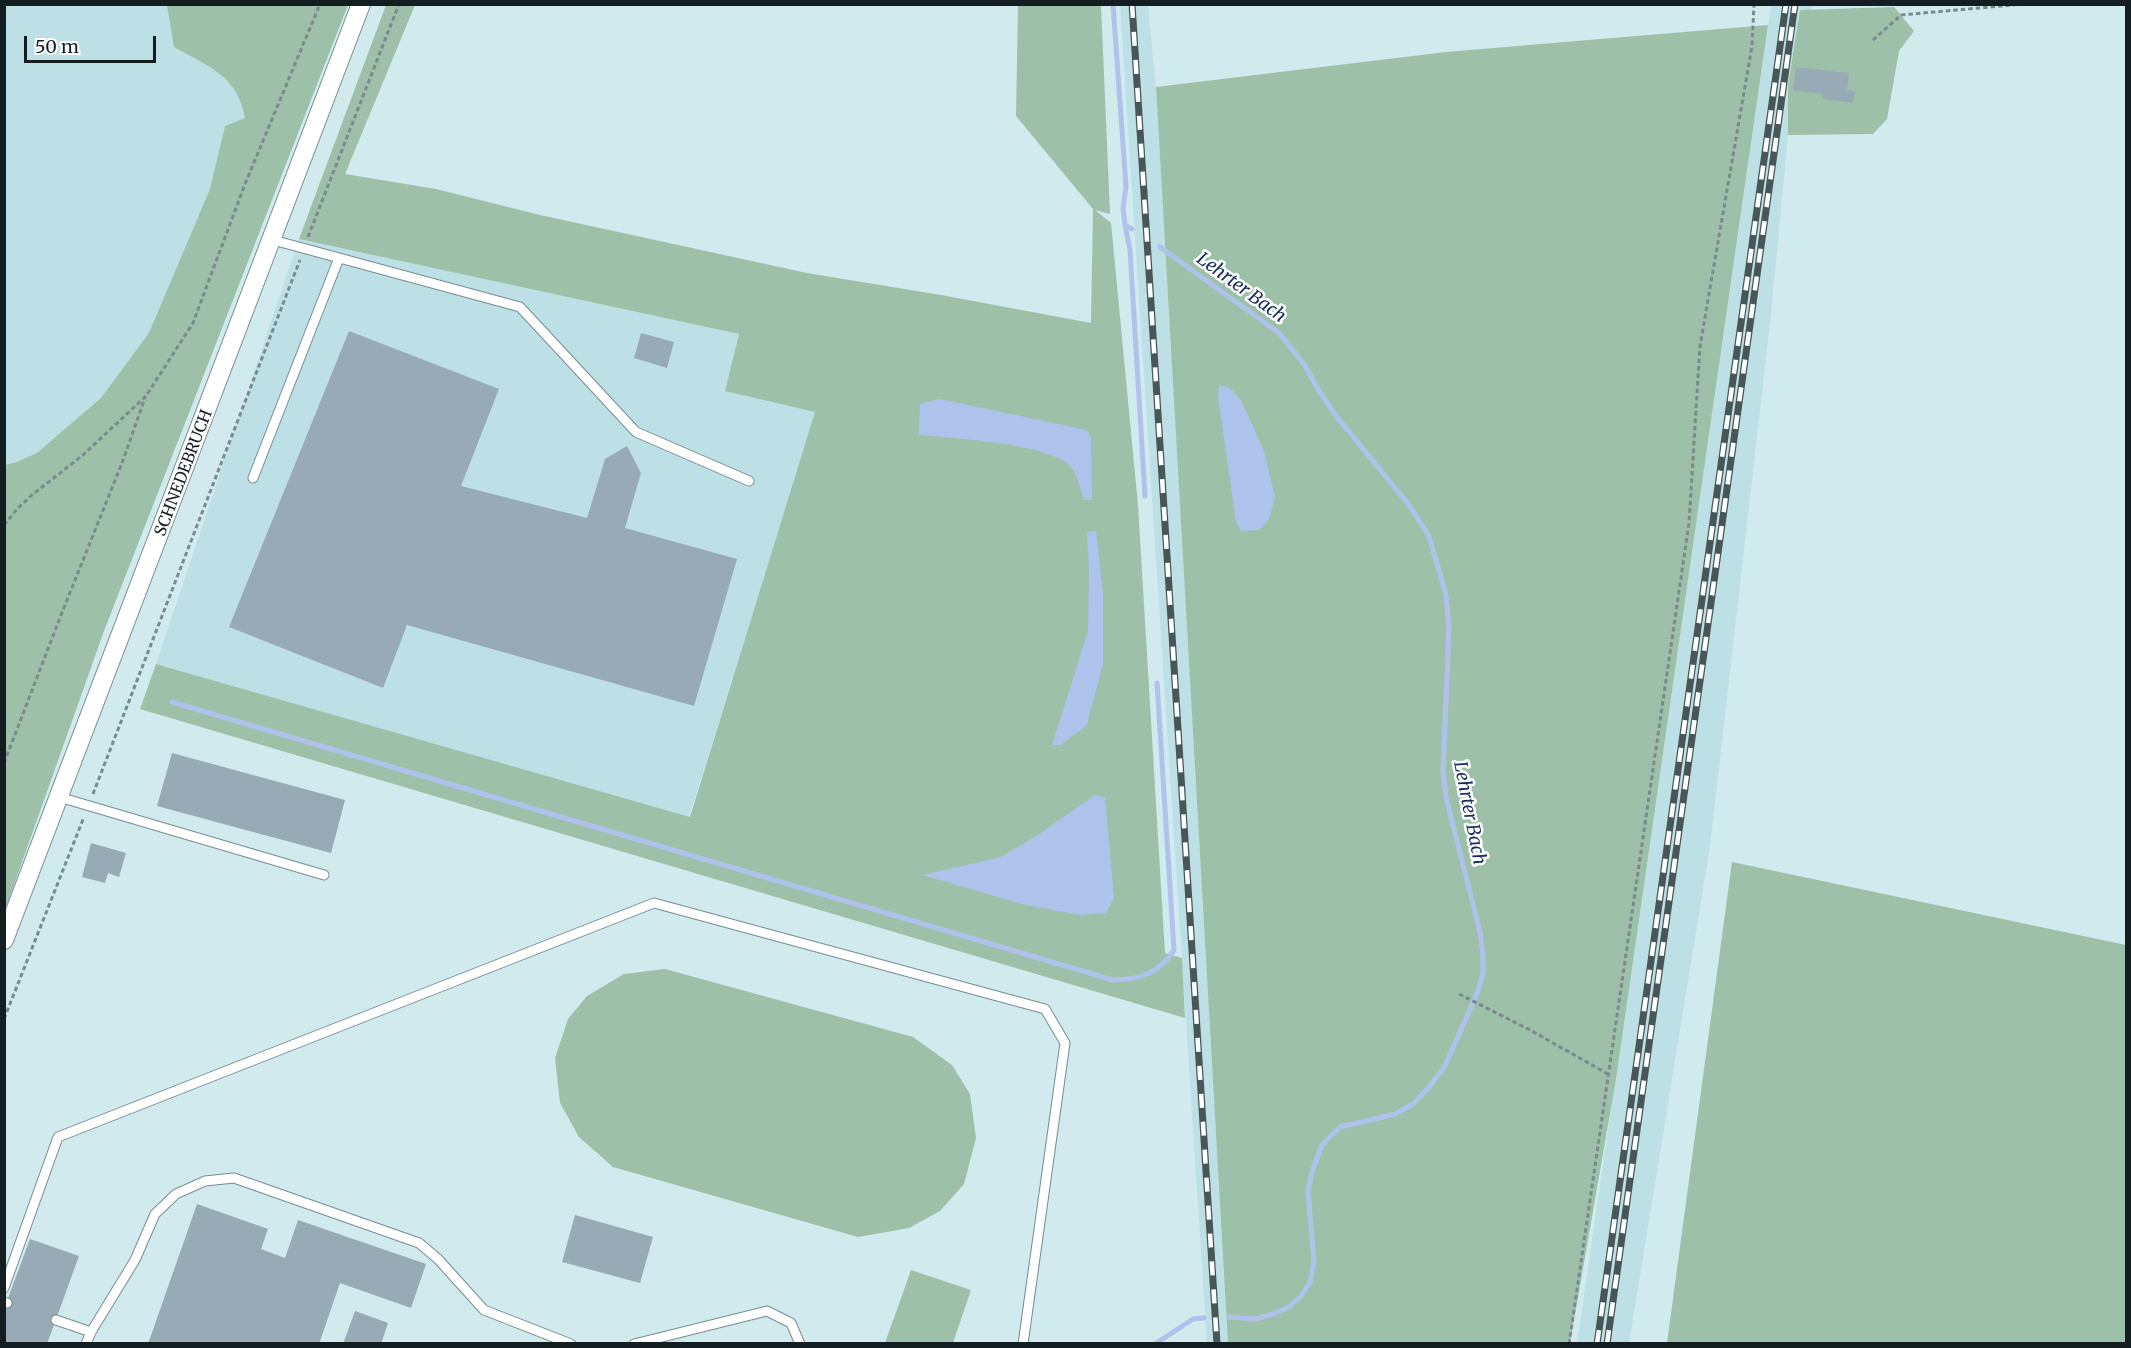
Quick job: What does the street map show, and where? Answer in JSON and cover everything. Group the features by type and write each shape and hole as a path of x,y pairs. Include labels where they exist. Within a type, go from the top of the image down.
{"street":[{"name":"SCHNEDEBRUCH","path":"4,940 273,240 361,4"}],"lane":[{"path":"273,240 520,307 636,432 749,481"},
{"path":"253,478 339,258"},
{"path":"59,797 324,875"},
{"path":"4,1288 58,1137 654,903 1045,1009 1065,1043 1023,1344"},
{"path":"86,1344 135,1260 154,1214 176,1194 205,1181 234,1178 419,1243 438,1258 484,1310 571,1344"},
{"path":"634,1344 767,1311 791,1323 800,1344"},
{"path":"56,1320 91,1332"}],"path":[{"path":"4,763 146,396 193,322 245,184 320,4"},
{"path":"4,1019 399,4"},
{"path":"1569,1344 1689,523 1700,346 1752,46 1754,4"},
{"path":"1873,40 1901,15 2024,4"},
{"path":"4,525 32,495 83,455 146,396"},
{"path":"1459,994 1608,1074"}],"shaded area":[{"path":"5,5 330,5 5,825"},
{"path":"1120,5 1148,5 1156,87 1228,1343 1207,1343"},
{"path":"1771,5 1812,5 1811,10 1800,10 1788,85 1788,135 1771,314 1710,846 1629,1343 1577,1344"},
{"path":"299,239 739,334 725,391 816,412 689,817 156,664"}],"green space":[{"path":"167,5 348,5 104,631 5,910 5,465 37,453 101,398 149,333 210,189 225,126 245,118 236,92 220,74 174,47"},
{"path":"386,5 415,5 345,174 436,189 540,215 807,273 1091,323 1093,209 1016,116 1018,5 1101,5 1110,214 1095,210 1111,223 1138,505 1165,953 1182,958 1185,1018 140,709 156,664 690,817 815,412 725,391 739,334 299,239"},
{"path":"1894,7 1914,31 1899,51 1887,119 1873,134 1788,135 1788,85 1800,10"},
{"path":"1768,25 1616,1079 1570,1343 1228,1343 1156,87 1446,52"},
{"path":"1732,862 2126,945 2126,1343 1667,1343"},
{"path":"665,969 913,1037 952,1065 970,1094 976,1138 964,1184 940,1211 909,1228 858,1237 613,1167 579,1137 560,1103 555,1058 568,1019 587,996 624,974"},
{"path":"911,1270 971,1290 953,1343 885,1343"}],"water":[{"path":"1219,385 1230,388 1241,400 1264,451 1275,497 1269,520 1259,530 1241,531 1236,522 1218,396"},
{"path":"939,399 1087,430 1091,438 1092,500 1084,500 1073,470 1067,463 1054,456 1018,446 919,435 920,404"},
{"path":"1096,531 1103,594 1103,664 1087,725 1061,745 1052,745 1088,631 1087,532"},
{"path":"1095,795 1105,798 1114,898 1106,913 1080,915 1025,905 923,875 1001,857"}],"building":[{"path":"1796,67 1849,73 1847,90 1855,91 1853,103 1824,99 1822,94 1793,90"},
{"path":"349,331 499,389 461,486 587,518 605,459 627,446 641,473 625,528 737,559 694,706 407,625 383,688 229,627"},
{"path":"641,333 674,342 667,368 634,358"},
{"path":"172,753 345,800 331,853 157,806"},
{"path":"91,843 126,853 119,877 108,873 105,883 82,877"},
{"path":"197,1204 268,1229 261,1249 285,1258 298,1220 426,1264 411,1308 340,1283 319,1344 148,1344"},
{"path":"575,1215 653,1237 640,1283 562,1262"},
{"path":"30,1239 79,1256 47,1344 6,1344 4,1309"},
{"path":"355,1311 388,1323 381,1344 343,1344"}],"waterway":[{"name":"Lehrter Bach","path":"1113,4 1126,187 1123,208 1125,225 1132,229"},
{"path":"1125,225 1130,250 1145,496"},
{"name":"Lehrter Bach","path":"1160,247 1279,333 1304,364 1337,417 1409,505 1429,536 1446,595 1449,628 1443,771 1446,797 1480,932 1483,955 1483,973 1478,991 1445,1066 1430,1086 1413,1104 1395,1114 1340,1127 1322,1145 1308,1191 1314,1262 1310,1282 1301,1296 1289,1307 1273,1314 1255,1319 1229,1317"},
{"path":"172,702 1113,980 1148,974 1162,965 1174,950 1157,683"},
{"name":"Lehrter Bach","path":"1155,1344 1193,1319 1204,1318"}],"railway":[{"path":"1132,4 1217,1344"},
{"path":"1597,1344 1786,4"},
{"path":"1607,1344 1795,4"}]}
